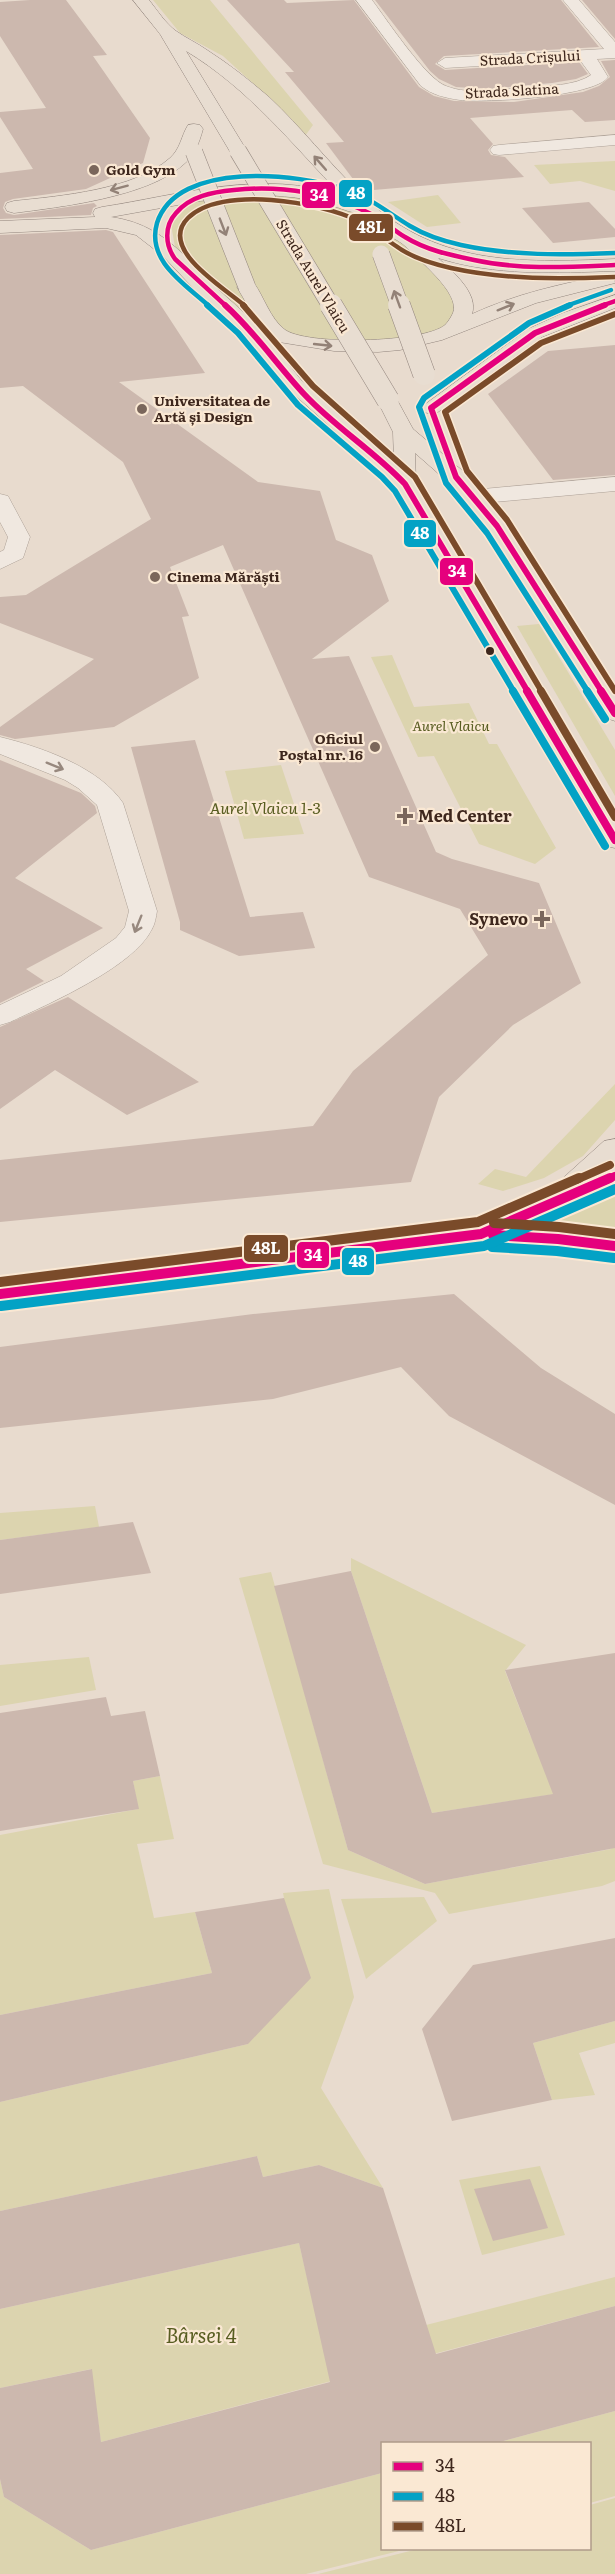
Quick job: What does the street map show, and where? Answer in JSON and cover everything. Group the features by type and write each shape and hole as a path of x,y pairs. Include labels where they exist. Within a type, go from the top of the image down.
{"main road":[{"name":"Strada Aurel Vlaicu","path":"141,0 168,33 388,400 404,432 456,477 497,526 615,713"},
{"path":"168,33 184,92"},
{"path":"168,33 202,52 230,73 281,118 334,178 378,218 406,238 446,278 464,301 464,308 452,329"},
{"path":"189,111 194,129 194,152 247,286 265,319 279,336"},
{"path":"0,209 92,195 128,186 160,171 178,159 189,147 194,129"},
{"path":"170,252 167,224 177,208 186,201 203,195 230,190 299,191 332,198 378,218"},
{"path":"0,226 147,207 230,190"},
{"path":"352,206 381,254 424,374 431,408 456,477"},
{"path":"0,226 87,222 120,224 143,231 170,252 204,288 247,325 294,384 390,468 405,484"},
{"path":"406,238 444,252 485,262 549,267 615,265"},
{"path":"247,325 308,343 338,346 388,345 424,339 542,294 615,280"},
{"path":"431,408 535,333 570,317 615,301"},
{"name":"Strada Aurel Vlaicu","path":"404,432 405,484 615,840"},
{"path":"546,1207 615,1148"},
{"path":"481,1234 615,1176"},
{"path":"0,1294 481,1234 615,1246"},
{"path":"516,1236 615,1260"}],"street":[{"name":"Strada Slatina","path":"364,0 427,82 438,90 479,96 594,83 600,77 585,55"},
{"path":"571,0 615,53"},
{"name":"Strada Crișului","path":"445,63 615,53"},
{"path":"499,150 615,140"},
{"path":"473,497 615,484"},
{"path":"0,501 19,537 15,553 0,562"},
{"path":"0,746 61,768 99,789 110,803 143,911 139,928 126,944 71,982 0,1016"}],"green space":[{"path":"153,0 210,0 313,125 305,136 271,100 223,56 180,33"},
{"path":"615,161 615,191 580,181 550,184 534,165"},
{"path":"232,192 308,195 373,218 396,235 441,278 456,299 456,314 445,328 406,339 383,342 311,340 252,323 176,252 171,225 191,202"},
{"path":"438,195 461,223 427,227 388,202"},
{"path":"539,624 615,750 615,796 517,626"},
{"name":"Aurel Vlaicu","path":"392,655 414,707 469,703 489,744 497,744 556,848 535,864 479,844 434,756 418,757 371,657"},
{"name":"Aurel Vlaicu 1-3","path":"281,765 304,834 244,839 225,771"},
{"path":"615,1084 615,1120 583,1156 544,1178 503,1191 478,1184 495,1169 526,1177"},
{"path":"615,1192 615,1232 545,1222"},
{"path":"95,1506 99,1527 0,1540 0,1513"},
{"path":"351,1558 526,1645 505,1671 530,1735 561,1793 432,1813 351,1571"},
{"path":"271,1572 348,1850 425,1884 611,1849 615,1843 615,1881 602,1886 449,1914 435,1893 323,1864 239,1578"},
{"path":"89,1657 96,1690 0,1706 0,1665"},
{"path":"160,1776 174,1839 137,1844 154,1918 195,1912 212,1973 0,2015 0,1835 138,1809 133,1781"},
{"path":"329,1889 354,1997 321,2088 383,2188 319,2165 263,2177 257,2156 0,2211 0,2102 248,2044 284,1898 283,1893"},
{"path":"424,1897 437,1921 366,1979 341,1899"},
{"path":"615,2021 615,2043 579,2053 595,2095 552,2100 533,2043"},
{"path":"540,2166 565,2235 482,2255 459,2180"},
{"name":"Bârsei 4","path":"299,2243 318,2324 419,2301 426,2325 615,2277 615,2306 101,2442 91,2369 0,2388 0,2309"},
{"path":"615,2411 615,2496 591,2503 591,2442 499,2442"},
{"path":"381,2473 381,2550 403,2550 306,2574 0,2574 0,2479 4,2497 91,2550"},
{"path":"615,2498 615,2574 318,2574 414,2550 591,2550 591,2505"}],"building":[{"path":"66,0 107,55 93,56 150,138 143,163 86,189 13,199 5,202 3,208 6,213 14,215 94,203 97,206 93,208 91,215 0,219 0,173 33,169 0,117 0,112 46,108 0,36 0,2"},
{"path":"227,0 284,0 287,3 354,0 419,87 434,96 454,101 514,102 583,92 599,86 610,77 601,61 615,60 615,120 585,122 572,110 470,118 493,144 488,150 491,155 505,157 524,177 362,191 326,143 344,142 285,72 294,72"},
{"path":"375,0 561,0 599,47 444,56 435,64 445,70 579,62 588,74 576,79 552,83 487,89 456,87 439,79 430,71"},
{"path":"582,0 615,0 615,39"},
{"path":"589,202 615,229 615,237 553,243 522,208"},
{"path":"106,230 113,232 205,373 119,382 258,482 320,491 336,540 372,555 389,601 312,659 349,656 436,852 452,859 539,883 581,983 513,1025 439,1097 411,1182 0,1222 0,1160 313,1126 353,1071 488,955 460,909 369,877 223,545 170,567 189,616 182,617 199,678 114,727 15,739 0,735 0,727 94,659 0,623 0,597 26,595 151,519 123,462 23,386 0,388 0,235"},
{"path":"615,345 615,475 553,480 488,394 548,351"},
{"path":"195,740 250,917 303,912 315,948 239,956 180,930 180,922 131,747"},
{"path":"0,760 81,793 95,806 97,813 15,878 103,928 26,969 44,981 0,1003"},
{"path":"68,997 199,1082 127,1115 55,1070 0,1109 0,1027"},
{"path":"454,1294 541,1368 615,1414 615,1505 449,1416 401,1367 273,1399 0,1428 0,1347 253,1314"},
{"path":"133,1522 151,1573 0,1594 0,1540"},
{"path":"351,1571 432,1813 553,1794 505,1670 615,1653 615,1848 425,1884 348,1850 274,1586"},
{"path":"106,1697 111,1716 145,1711 160,1776 133,1781 139,1809 0,1831 0,1713"},
{"path":"284,1898 311,1978 248,2044 0,2102 0,2015 212,1973 195,1912"},
{"path":"615,1938 615,2021 533,2043 552,2100 452,2121 422,2029 473,1965"},
{"path":"257,2156 263,2177 319,2165 383,2188 436,2354 615,2306 615,2411 499,2442 381,2442 381,2473 91,2550 4,2497 0,2479 0,2388 92,2369 101,2442 330,2382 299,2243 0,2309 0,2211"},
{"path":"530,2179 548,2228 493,2241 474,2189"}],"transit line":[{"name":"48","path":"605,846 395,491 382,477 298,405 238,333 164,265 156,247 155,233 158,220 166,206 186,189 212,180 263,176 305,180 346,189 384,207 422,232 461,245 518,253 557,255 615,253"},
{"name":"34","path":"615,265 515,266 443,253 400,235 383,221 357,207 320,195 282,189 263,188 216,192 193,200 175,214 170,221 167,235 175,259 247,325 306,396 390,468 405,484 615,840"},
{"name":"48L","path":"615,277 516,277 477,273 449,267 426,261 404,251 358,220 297,203 242,201 213,205 189,217 179,234 180,244 188,257 249,310 313,386 391,453 415,477 615,817"},
{"name":"48","path":"605,719 487,533 446,483 419,407 424,398 529,323 566,306 611,290"},
{"name":"34","path":"615,301 570,317 535,333 431,408 456,477 497,526 615,713"},
{"name":"48L","path":"615,314 541,343 445,412 467,471 507,520 615,691"},
{"name":"48L","path":"0,1282 478,1222 610,1165"},
{"name":"34","path":"0,1294 481,1234 615,1176"},
{"name":"48","path":"1,1306 484,1246 615,1189"},
{"name":"48L","path":"494,1223 559,1227 615,1234"},
{"name":"34","path":"493,1235 558,1239 615,1246"},
{"name":"48","path":"492,1247 557,1251 614,1258"}],"place":[{"name":"Gold Gym","path":"94,170"},
{"name":"Universitatea de Artă și Design","path":"142,409"},
{"name":"Cinema Mărăști","path":"155,577"},
{"name":"Oficiul Poștal nr. 16","path":"375,747"},
{"name":"Med Center","path":"405,816"},
{"name":"Synevo","path":"542,919"}]}
